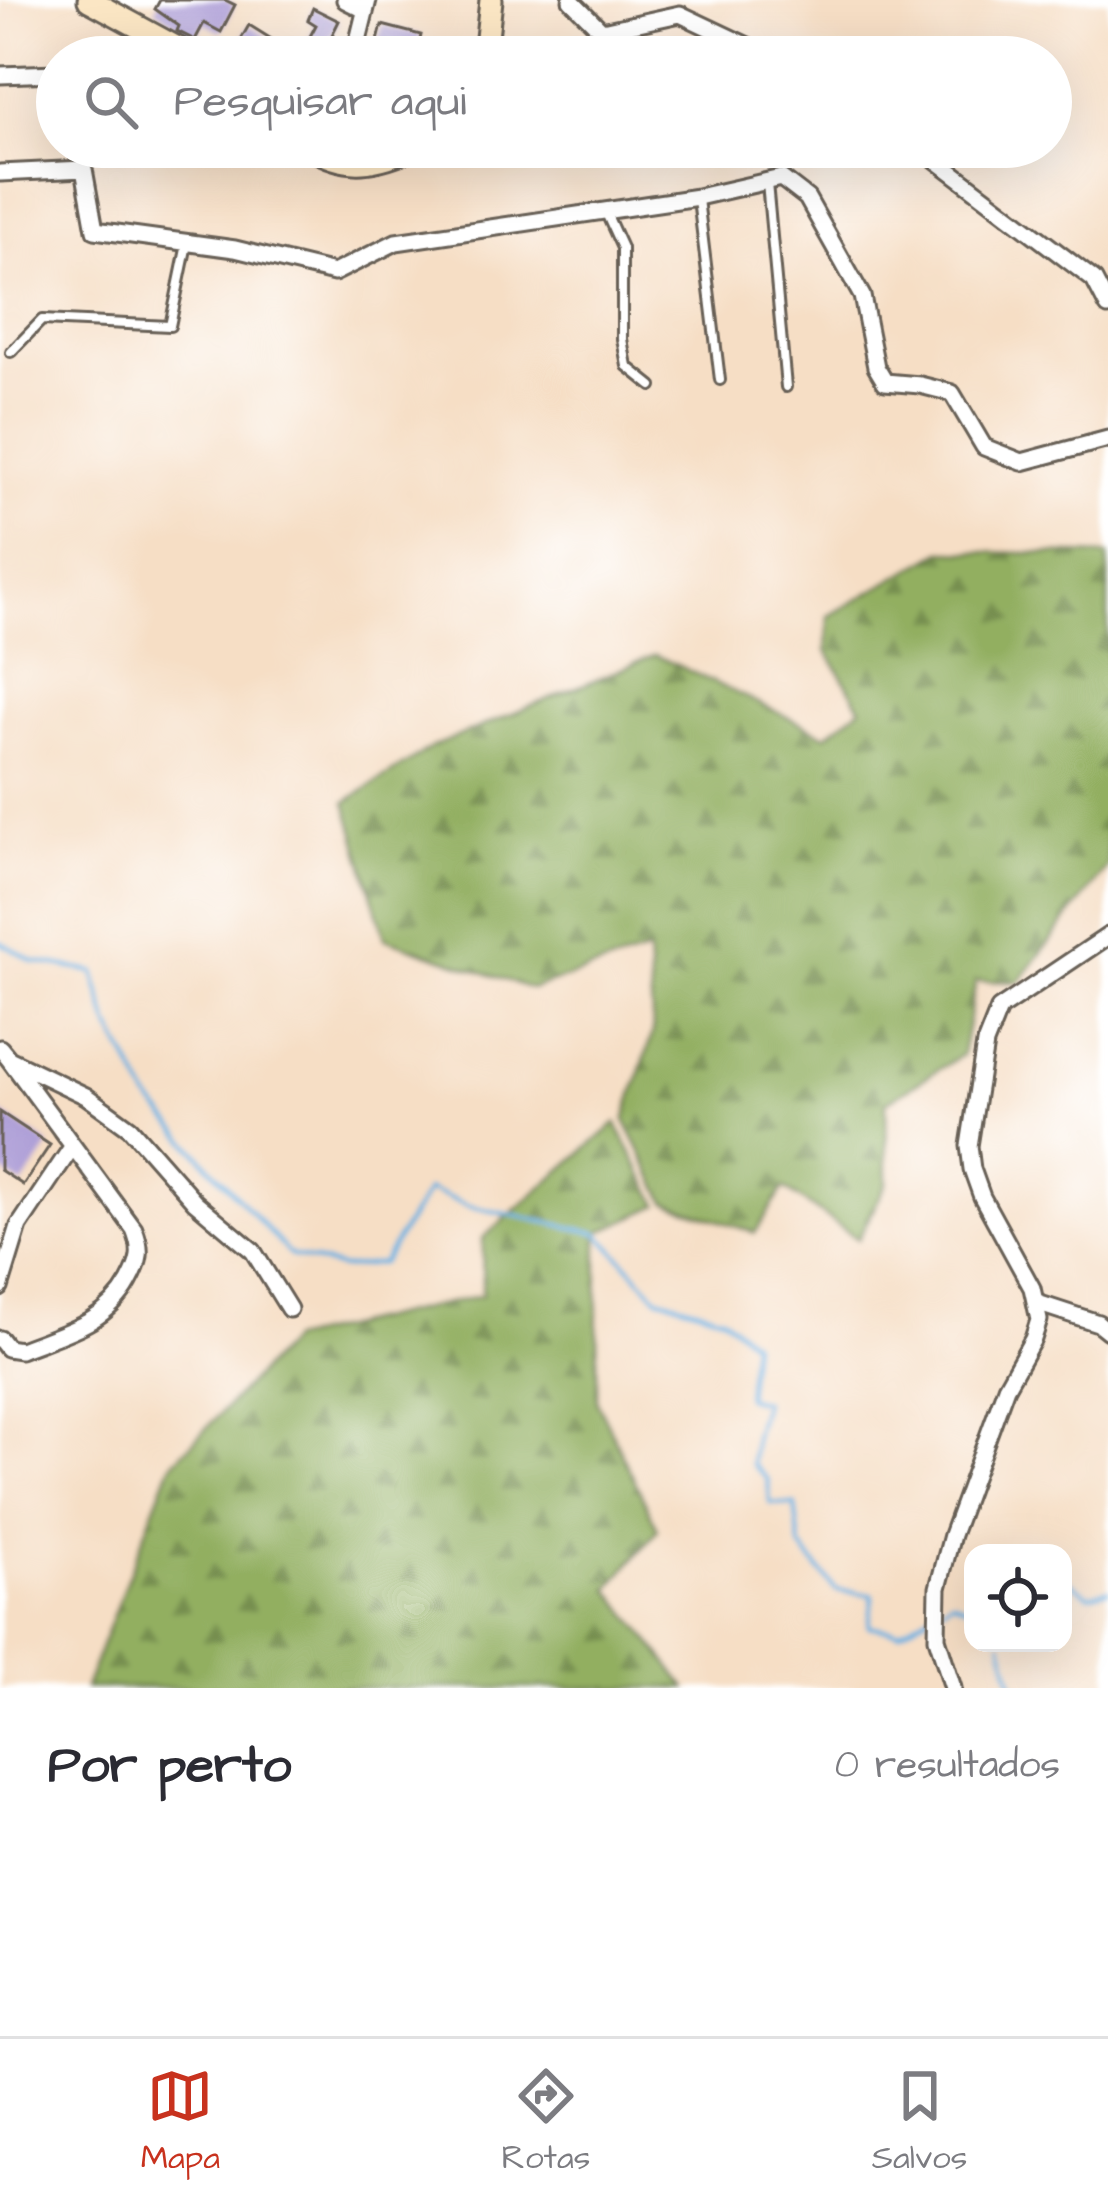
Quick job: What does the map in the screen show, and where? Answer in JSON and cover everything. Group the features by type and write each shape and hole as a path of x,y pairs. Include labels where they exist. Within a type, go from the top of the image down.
{"main road":[{"path":"89,0 155,36"},
{"path":"487,36 491,0"}],"street":[{"path":"345,0 367,5 359,36"},
{"path":"571,0 602,31 680,14 727,36"},
{"path":"0,75 36,74"},
{"path":"947,168 1094,280 1108,308"},
{"path":"0,173 84,169 95,230 235,250 334,273 396,242 698,197 781,178 807,197 862,296 876,367 885,382 952,393 984,447 1022,462 1108,438 1108,419"},
{"path":"953,1688 937,1639 938,1588 952,1535 1006,1387 1034,1339 1039,1320 1037,1304 972,1169 969,1146 982,1058 999,1009 1108,936"},
{"path":"0,1339 7,1348 20,1351 103,1316 118,1302 140,1262 141,1246 134,1229 4,1053"},
{"path":"4,1053 86,1096 130,1128 195,1202 253,1251 289,1309"},
{"path":"0,1288 3,1262 19,1226 72,1147"},
{"path":"1037,1304 1098,1323 1108,1331"}],"lane":[{"path":"767,182 786,387"},
{"path":"698,197 720,380"},
{"path":"606,212 622,248 622,339 627,366 652,386"},
{"path":"11,352 42,320 170,326 188,243"}],"green space":[{"path":"942,551 1108,555 1108,866 1019,982 976,981 962,1055 886,1102 887,1183 858,1239 784,1188 755,1233 666,1202 625,1120 653,1032 648,952 531,989 385,938 346,802 432,747 655,655 826,735 861,708 827,651 829,616"},
{"path":"616,1123 659,1205 598,1233 597,1402 658,1529 609,1589 687,1688 85,1688 171,1465 290,1340 482,1295 483,1238"}],"building":[{"path":"160,0 225,0 235,5 221,32 204,23 197,36 177,31 179,26 155,9"},
{"path":"313,8 339,21 332,36 310,36 316,25 308,20"},
{"path":"249,25 267,36 243,36"},
{"path":"382,25 421,35 421,36 379,36"},
{"path":"0,1112 50,1145 23,1185 0,1170"}],"waterway":[{"path":"0,942 33,961 94,972 108,1022 149,1099 290,1255 342,1268 382,1263 428,1190 469,1206 598,1233 658,1297 722,1316 752,1342 746,1397 763,1402 752,1464 768,1480 770,1503 795,1505 800,1546 836,1590 873,1595 869,1626 899,1632 933,1612"},
{"path":"1072,1583 1089,1595 1108,1590"},
{"path":"943,1606 952,1600 964,1605"},
{"path":"1004,1652 1013,1684"}]}
